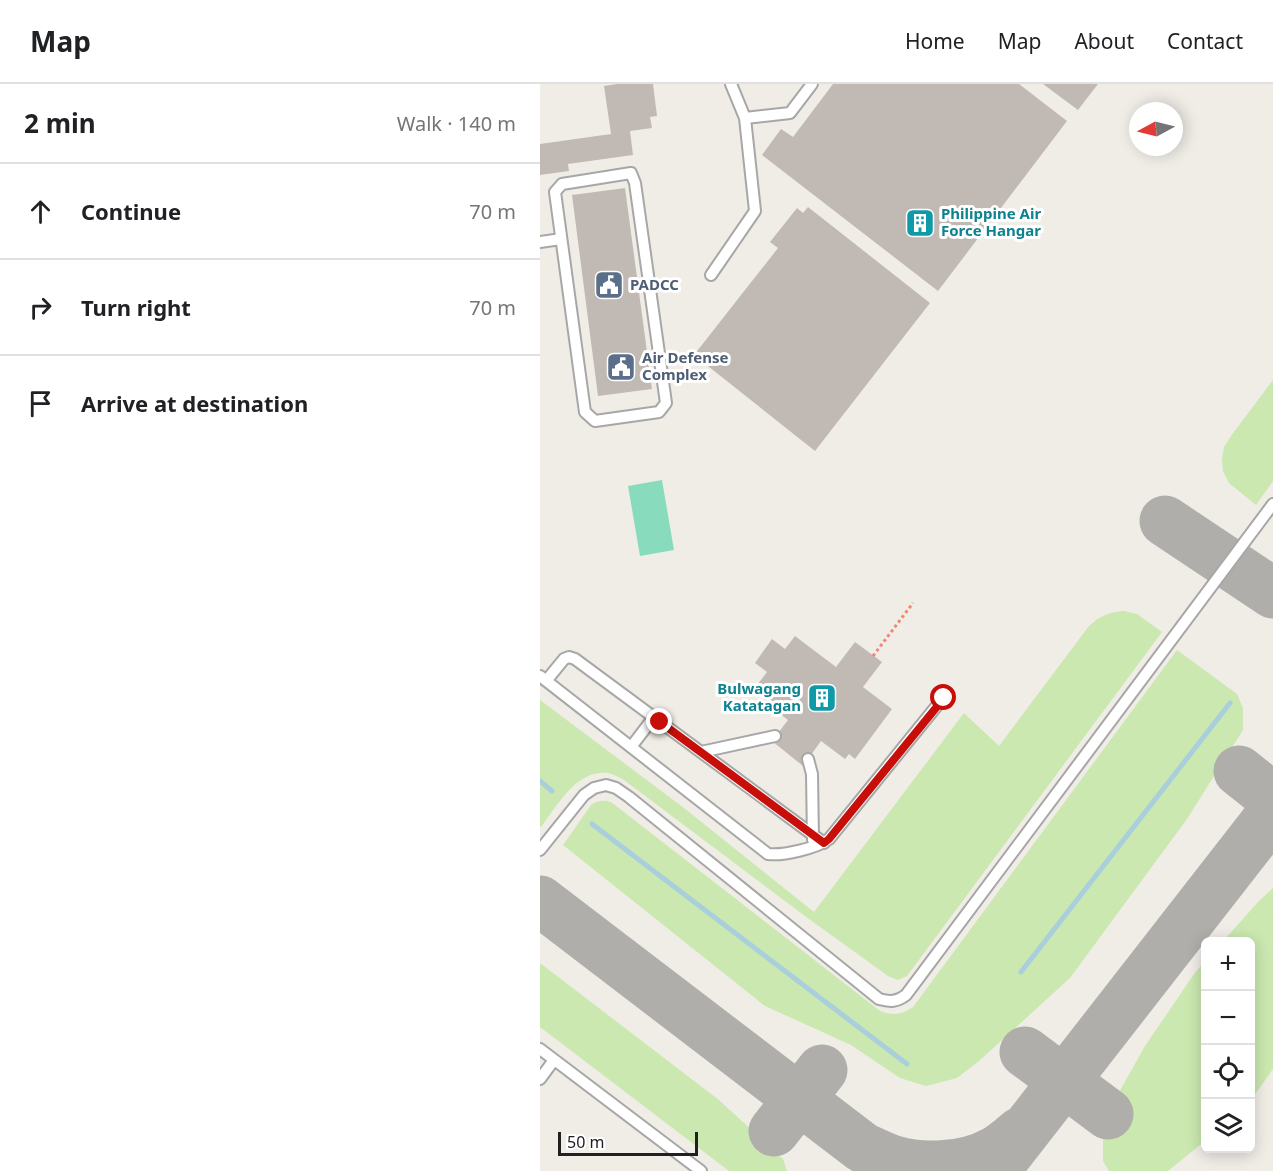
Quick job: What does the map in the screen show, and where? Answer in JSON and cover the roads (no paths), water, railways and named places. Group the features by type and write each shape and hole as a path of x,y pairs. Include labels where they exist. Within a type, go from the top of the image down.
{"lane":[{"path":"711,275 755,211 745,118 731,84"},
{"path":"745,118 790,113 812,84"},
{"path":"631,173 635,183 666,403 659,412 595,422 585,412 561,239 555,192 562,184 631,173"},
{"path":"540,242 561,239"},
{"path":"540,850 584,795 594,788 606,785 616,788 879,999 886,1001 900,999 906,995 1273,504"},
{"path":"824,843 575,659 569,657 564,659 543,679 768,854 776,855 824,843 829,839 944,698"},
{"path":"630,747 654,717"},
{"path":"701,752 776,736"},
{"path":"801,849 813,840 812,774 808,759"},
{"path":"540,1049 701,1171"},
{"path":"540,1079 554,1060"}],"waterway":[{"path":"1021,972 1230,703"},
{"path":"540,781 552,791"},
{"path":"592,824 907,1064"}],"place":[{"name":"Philippine Air Force Hangar","path":"920,223"},
{"name":"PADCC","path":"609,285"},
{"name":"Air Defense Complex","path":"621,367"},
{"name":"Bulwagang Katatagan","path":"822,698"}]}
